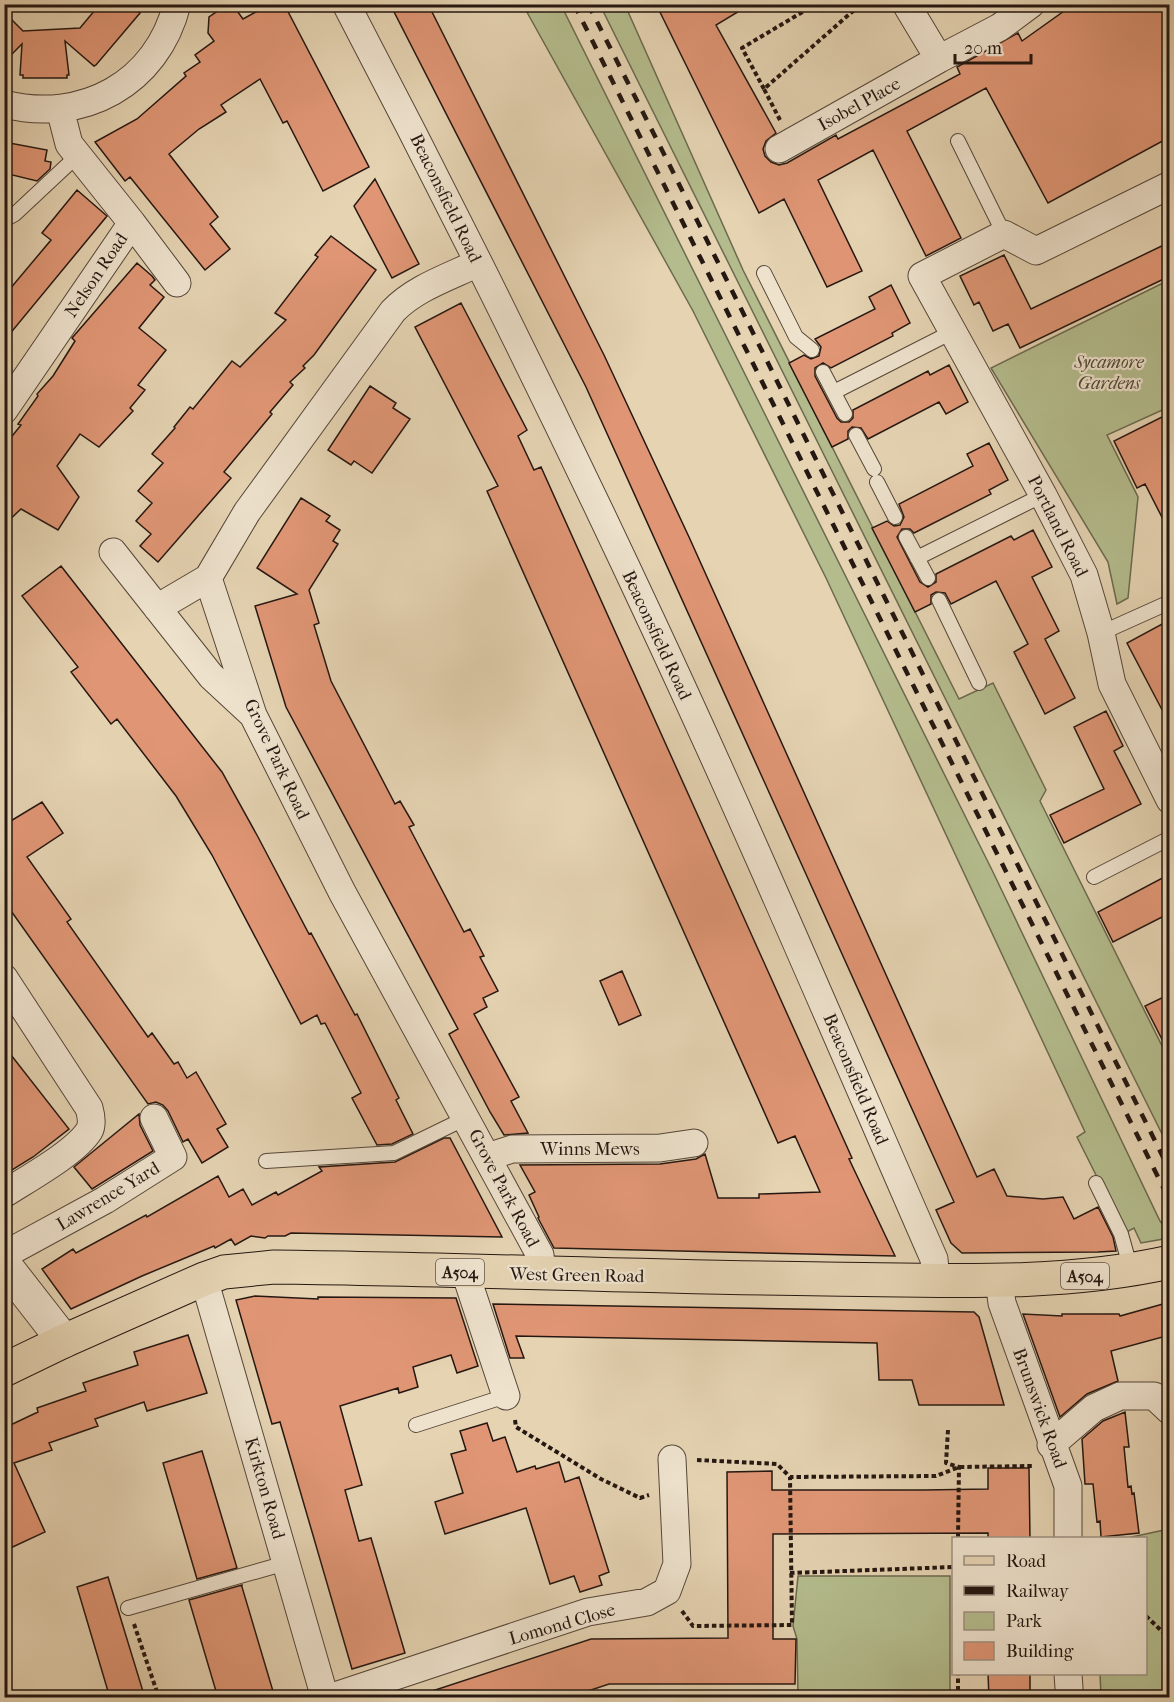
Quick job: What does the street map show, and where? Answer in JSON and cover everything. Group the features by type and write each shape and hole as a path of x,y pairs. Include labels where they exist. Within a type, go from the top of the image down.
{"main road":[{"name":"West Green Road","path":"4,1370 204,1279 224,1272 274,1267 542,1274 999,1280 1097,1276 1170,1262"}],"street":[{"path":"4,104 31,110 60,110 101,98 119,87 147,64 163,41 177,4"},
{"name":"Beaconsfield Road","path":"346,4 478,263 652,622 807,967 934,1259 936,1280"},
{"path":"906,4 939,59"},
{"name":"Isobel Place","path":"785,146 1000,27 1031,4"},
{"name":"Nelson Road","path":"4,410 132,223 77,156 66,137 60,110"},
{"path":"1004,234 1036,251 1170,185"},
{"path":"132,223 177,283"},
{"name":"Portland Road","path":"1004,234 922,276 932,297 954,331 1084,574 1101,633 1112,684 1170,800"},
{"path":"157,608 208,578 248,512 393,311 416,293 478,263"},
{"path":"113,552 211,676 253,715"},
{"name":"Grove Park Road","path":"208,578 253,715 342,892 540,1255 542,1274"},
{"path":"4,978 89,1108 91,1118 90,1129 77,1144 4,1194"},
{"name":"Lawrence Yard","path":"4,1255 105,1200 173,1157 154,1118"},
{"name":"Winns Mews","path":"486,1157 512,1149 660,1148 694,1143"},
{"path":"4,1264 64,1341"},
{"path":"465,1272 510,1406"},
{"name":"Kirkton Road","path":"204,1279 327,1698"},
{"name":"Brunswick Road","path":"999,1280 1002,1303 1068,1486 1068,1537"},
{"path":"1056,1456 1094,1408 1120,1396 1154,1396 1170,1411"},
{"path":"667,1591 677,1564 672,1459"},
{"name":"Lomond Close","path":"327,1698 588,1612 647,1602 667,1591"}],"lane":[{"path":"958,141 1004,234"},
{"path":"4,220 15,214 77,156"},
{"path":"764,273 796,337 812,351"},
{"path":"834,392 954,331"},
{"path":"823,372 845,414"},
{"path":"856,435 895,517"},
{"path":"917,558 1043,495"},
{"path":"906,537 928,578"},
{"path":"939,600 979,682"},
{"path":"1101,633 1170,602"},
{"path":"1094,877 1170,838"},
{"path":"266,1161 394,1153 466,1118"},
{"path":"1096,1183 1121,1234 1131,1271"},
{"path":"416,1425 510,1406"},
{"path":"128,1608 286,1563"}],"path":[{"path":"785,146 764,89 742,48 816,4"},
{"path":"764,89 861,4"},
{"path":"510,1406 516,1427 601,1479 640,1498 673,1488"},
{"path":"948,1430 946,1463 959,1467"},
{"path":"790,1477 936,1476 959,1467 1056,1456"},
{"path":"667,1591 693,1626 792,1625 790,1477 777,1464 672,1459"},
{"path":"958,1537 959,1467"},
{"path":"790,1573 952,1567"},
{"path":"128,1608 159,1698"},
{"path":"1147,1617 1170,1639"},
{"path":"958,1675 958,1698"}],"green space":[{"path":"523,5 561,5 992,870 1160,1221 1169,1232 1169,1238 1141,1243 1134,1228 1125,1233 1077,1137 1085,1132 826,578 693,311"},
{"path":"600,5 625,5 743,270 959,699 993,683 1046,790 1040,801 1169,1060 1169,1148"},
{"name":"Sycamore Gardens","path":"1169,280 1169,407 1107,435 1138,497 1128,598 1117,604 1108,562 991,368"},
{"path":"1169,1529 1169,1697 1098,1697 1101,1696 1100,1675 1147,1675 1147,1537 1132,1537"},
{"path":"798,1576 950,1576 950,1697 798,1697 797,1639 793,1626"}],"building":[{"path":"100,4 128,4 140,13 96,65 94,66 65,41 69,75 67,78 23,78 23,75 20,75 22,44 4,62 4,12 23,31 80,28"},
{"path":"228,4 232,4 243,19 270,4 284,4 369,167 323,191 287,121 283,123 260,79 221,105 226,112 199,129 169,154 218,217 210,224 230,249 205,270 130,177 125,181 95,142 137,119 186,76 184,73 200,62 195,55 214,41 208,33 209,17"},
{"path":"390,4 428,4 604,355 689,537 977,1177 994,1169 1007,1196 1043,1199 1063,1197 1074,1219 1098,1207 1113,1237 1116,1251 962,1253 951,1243 936,1210 954,1202 586,387"},
{"path":"656,4 751,4 716,25 776,133 766,141 763,149 765,156 771,162 779,165 787,163 836,135 838,139 960,74 957,67 1018,33 1022,41 1074,4 1170,4 1170,137 1048,203 986,88 907,131 961,238 926,256 873,150 818,180 862,271 827,287 784,199 759,213"},
{"path":"4,142 47,150 45,161 51,162 50,169 37,181 4,173"},
{"path":"375,179 419,264 392,278 354,206"},
{"path":"77,190 107,216 4,341 4,296 51,240 42,233"},
{"path":"331,236 376,270 314,355 303,366 305,368 290,382 293,385 270,412 272,414 224,472 231,478 158,562 140,546 151,534 136,521 152,503 138,491 163,463 152,454 190,407 193,409 232,361 240,367 286,320 275,313 318,257 315,255"},
{"path":"1170,242 1170,276 1020,348 1008,324 993,331 979,302 974,305 960,276 1004,255 1031,309"},
{"path":"137,263 152,276 155,280 150,285 164,297 139,328 166,350 138,385 145,390 130,408 133,411 99,447 80,434 57,466 79,497 58,530 21,509 4,525 4,446 21,425 18,424 38,396 37,394 53,376 75,341 72,338"},
{"path":"891,285 910,323 892,333 893,336 831,368 823,363 815,368 815,376 837,418 841,422 849,422 853,418 853,410 928,371 930,375 949,365 968,402 946,414 939,402 868,439 861,428 852,427 848,431 848,439 832,447 789,363 804,355 811,359 819,356 821,347 815,339 875,309 869,297"},
{"path":"461,303 527,430 518,436 534,470 541,467 852,1158 849,1159 895,1256 554,1248 538,1218 529,1195 535,1192 520,1165 660,1164 696,1159 705,1154 718,1198 759,1198 759,1194 820,1192 795,1136 778,1143 487,491 498,486 415,327"},
{"path":"370,386 396,403 393,408 410,419 372,473 354,461 351,465 328,450"},
{"path":"1170,413 1170,533 1145,484 1137,488 1114,441"},
{"path":"989,443 1008,480 989,490 991,494 914,533 910,529 902,529 897,537 920,582 928,587 936,582 936,574 1011,536 1014,540 1033,530 1052,567 1032,577 1059,631 1045,639 1075,698 1045,714 1014,652 1028,644 996,581 951,604 945,593 936,592 931,595 931,604 915,612 872,528 887,521 894,526 900,525 904,517 899,504 973,466 967,454"},
{"path":"301,498 330,516 326,521 340,530 333,541 338,544 309,590 319,623 314,625 331,681 395,804 400,801 414,825 409,827 464,932 470,929 484,956 480,957 498,991 483,998 487,1007 474,1014 519,1097 511,1101 528,1133 504,1135 490,1112 449,1034 458,1029 286,707 255,606 297,594 257,568"},
{"path":"61,566 222,772 309,934 311,933 355,1015 357,1014 399,1098 396,1100 413,1134 392,1144 377,1145 352,1098 361,1093 325,1023 321,1024 317,1015 301,1024 212,855 176,796 117,719 111,724 71,672 78,667 22,596"},
{"path":"1164,623 1170,634 1170,725 1127,643"},
{"path":"1106,711 1123,746 1114,751 1141,804 1064,843 1050,815 1104,789 1074,727"},
{"path":"42,802 63,833 27,857 71,919 67,922 148,1037 152,1033 174,1064 178,1062 187,1078 196,1072 226,1124 217,1129 228,1147 202,1163 188,1139 183,1142 163,1105 156,1102 148,1104 4,901 4,825"},
{"path":"1170,874 1170,913 1113,942 1098,912"},
{"path":"622,971 641,1015 619,1025 600,981"},
{"path":"1170,994 1170,1055 1145,1006"},
{"path":"4,1046 69,1129 33,1157 4,1175"},
{"path":"139,1114 140,1125 153,1151 92,1189 74,1167"},
{"path":"444,1138 450,1138 502,1237 291,1233 285,1236 265,1238 251,1236 235,1245 231,1239 215,1248 214,1246 142,1276 71,1309 42,1269 73,1249 76,1253 146,1215 147,1217 218,1176 229,1197 243,1189 252,1205 276,1192 278,1195 322,1171 319,1167 395,1162"},
{"path":"255,1296 318,1299 318,1297 456,1298 478,1366 457,1373 451,1355 413,1367 418,1387 399,1393 398,1388 340,1406 362,1485 345,1490 359,1541 371,1538 405,1653 352,1669 280,1422 272,1424 236,1300"},
{"path":"1170,1302 1170,1335 1111,1351 1118,1381 1087,1394 1060,1417 1023,1314 1062,1316 1062,1314 1119,1314 1120,1316"},
{"path":"493,1304 974,1312 979,1317 1004,1405 919,1405 912,1380 879,1380 877,1343 516,1336 524,1358 510,1358"},
{"path":"188,1335 207,1393 147,1411 144,1402 95,1419 98,1426 49,1443 52,1450 14,1463 45,1532 4,1551 4,1428 38,1412 37,1408 86,1391 83,1383 138,1365 134,1352"},
{"path":"1125,1412 1129,1447 1124,1447 1128,1487 1131,1486 1132,1494 1134,1493 1139,1533 1101,1537 1093,1484 1085,1484 1082,1439 1103,1421"},
{"path":"487,1423 493,1441 505,1437 517,1472 559,1462 565,1482 579,1477 609,1572 599,1576 602,1585 580,1592 574,1576 550,1584 526,1508 445,1534 435,1502 463,1493 451,1454 466,1450 460,1431"},
{"path":"202,1451 237,1568 197,1579 163,1463"},
{"path":"988,1468 1029,1468 1030,1537 988,1537 988,1533 773,1534 773,1639 796,1639 795,1684 609,1684 567,1698 424,1698 423,1694 591,1639 728,1638 727,1472 772,1471 772,1490 988,1489"},
{"path":"108,1577 145,1698 110,1698 77,1587"},
{"path":"242,1585 275,1698 218,1698 189,1600"},
{"path":"988,1675 1030,1675 1030,1698 989,1698"}],"railway":[{"path":"574,4 1170,1201"},
{"path":"588,4 1170,1171"}]}
